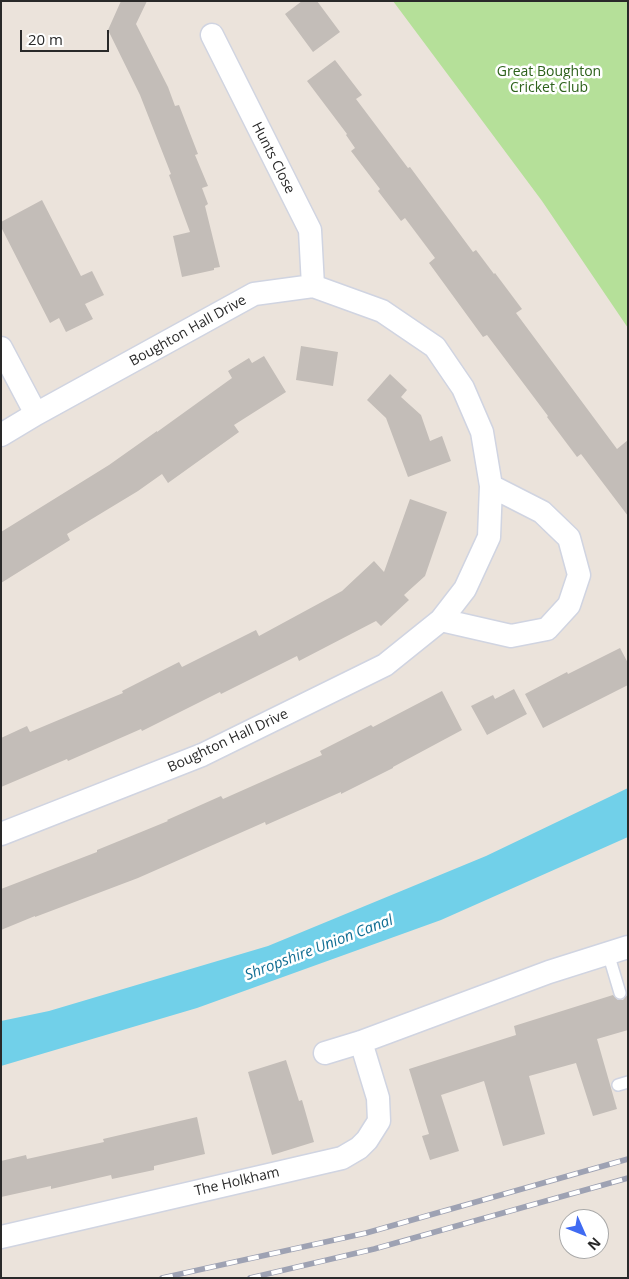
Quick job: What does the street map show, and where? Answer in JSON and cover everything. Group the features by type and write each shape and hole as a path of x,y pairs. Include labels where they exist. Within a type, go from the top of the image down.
{"street":[{"name":"Hunts Close","path":"212,35 310,230 313,286"},
{"name":"Boughton Hall Drive","path":"1,435 254,294 313,286 382,311 435,348 463,388 482,432 492,486 489,538 465,589 441,620 385,665 211,751 1,834"},
{"path":"1,348 36,414"},
{"path":"441,620 512,636 547,629 569,604 579,574 569,538 542,512 492,486"},
{"path":"325,1053 361,1042 549,972 618,950"},
{"name":"The Holkham","path":"1,1238 342,1158 359,1148 367,1140 379,1121 378,1098 361,1042"}],"lane":[{"path":"618,950 620,993"}],"green space":[{"name":"Great Boughton Cricket Club","path":"393,1 628,1 628,328 542,201"}],"water":[{"name":"Shropshire Union Canal","path":"628,788 628,837 441,920 197,1008 1,1066 1,1021 49,1011 268,946 486,856"}],"building":[{"path":"121,1 147,1 136,24 168,87 175,106 179,105 198,154 195,155 208,186 202,188 208,204 205,206 220,267 214,268 214,270 182,277 173,236 190,232 169,175 171,174 140,95 108,30"},
{"path":"302,1 317,1 340,32 313,52 285,14"},
{"path":"335,60 362,95 356,99 408,168 410,167 473,252 476,250 522,309 516,313 617,449 628,440 628,516 581,454 577,457 487,335 483,337 429,263 435,258 405,218 401,221 378,191 380,189 351,151 355,148 347,134 307,81"},
{"path":"42,200 81,276 92,271 104,295 85,304 93,319 66,332 59,318 50,323 1,227 1,222"},
{"path":"301,346 338,352 333,386 296,380"},
{"path":"264,356 286,392 234,425 239,432 168,483 162,474 138,491 67,534 70,540 1,583 1,532 109,465 157,432 232,378 228,371 249,358 252,363"},
{"path":"390,374 407,390 401,397 421,415 430,441 442,436 451,461 408,477 386,418 367,400"},
{"path":"410,499 447,512 425,576 404,595 409,600 381,626 376,621 299,661 297,656 142,731 141,729 68,761 67,759 1,787 1,738 27,726 30,732 123,693 122,691 179,662 182,667 256,630 259,636 342,591 374,561 384,572"},
{"path":"620,648 628,663 628,685 543,728 525,694"},
{"path":"514,689 527,714 487,735 471,706 493,695 495,699"},
{"path":"442,691 462,730 393,768 341,794 341,792 266,825 265,822 138,878 1,930 1,889 97,852 97,850 168,821 221,796 223,799 322,755 320,751 371,725 373,727"},
{"path":"627,991 628,1030 597,1039 617,1109 593,1116 576,1063 529,1076 545,1134 503,1146 484,1081 441,1095 459,1151 430,1160 422,1136 429,1134 409,1069 516,1035 514,1026 613,995 618,1000 623,1000 627,995"},
{"path":"286,1060 299,1101 302,1100 314,1142 272,1155 248,1072"},
{"path":"197,1117 205,1154 154,1166 154,1170 112,1179 111,1175 51,1189 51,1186 1,1197 1,1161 26,1155 27,1159 104,1142 103,1139"}],"railway":[{"path":"162,1278 366,1233 628,1159"},
{"path":"250,1278 374,1249 628,1178"}]}
